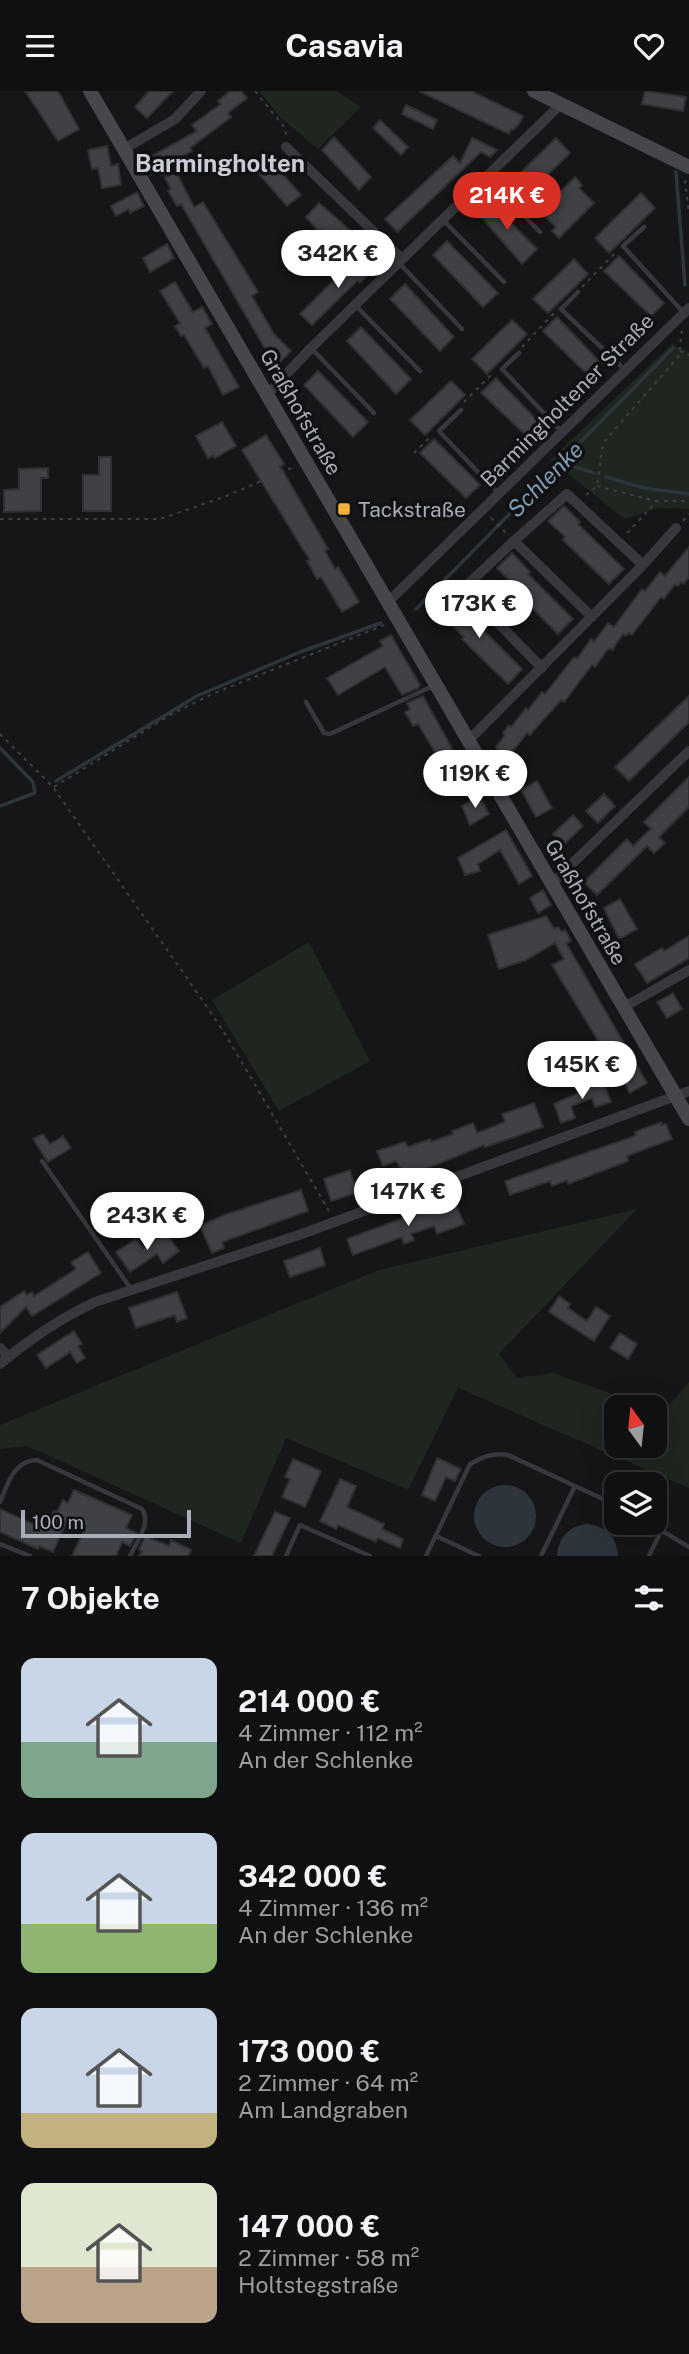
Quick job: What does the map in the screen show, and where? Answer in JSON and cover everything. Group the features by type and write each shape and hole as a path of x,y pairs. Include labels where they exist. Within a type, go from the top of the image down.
{"street":[{"name":"Graßhofstraße","path":"90,91 551,884 624,1007 683,1094 689,1119"},
{"path":"124,149 175,119 201,91"},
{"path":"534,91 687,166"},
{"path":"267,395 311,348 561,104"},
{"path":"286,147 400,260"},
{"name":"Barmingholtener Straße","path":"388,602 684,313"},
{"path":"542,668 464,588 511,538 567,494 643,565"},
{"path":"468,741 676,529"},
{"path":"511,538 592,617"},
{"path":"551,884 689,751"},
{"path":"624,1007 689,970"},
{"path":"0,1364 34,1336 95,1302 299,1234 683,1094"},
{"path":"0,1348 9,1357"}],"lane":[{"path":"486,176 540,232"},
{"path":"442,219 504,282"},
{"path":"644,226 624,246 684,313"},
{"path":"400,260 462,329"},
{"path":"579,292 561,309 624,369"},
{"path":"355,305 420,371"},
{"path":"311,348 374,413"},
{"path":"519,353 502,369 561,431"},
{"path":"461,410 439,431 499,494"},
{"path":"306,702 324,733 330,734 436,685"},
{"path":"42,1161 131,1290"},
{"path":"426,1556 470,1464 484,1456 498,1453 508,1455 604,1499"},
{"path":"0,1502 17,1467 24,1462 37,1460 142,1509 146,1514 146,1521 130,1556"},
{"path":"541,1556 576,1486"},
{"path":"286,1556 300,1525 370,1556"},
{"path":"667,1534 689,1547"},
{"path":"649,1556 659,1535"},
{"path":"436,1536 479,1556"},
{"path":"0,1545 30,1556"}],"path":[{"path":"255,91 285,128 286,147"},
{"path":"687,166 689,214"},
{"path":"579,292 586,280 624,246"},
{"path":"519,353 527,339 561,309"},
{"path":"577,503 597,486 603,443 679,356 684,313"},
{"path":"680,351 689,355"},
{"path":"461,410 464,402 494,372 502,369"},
{"path":"414,453 430,436 439,431"},
{"path":"0,519 160,519 223,497 305,462"},
{"path":"597,486 657,501 689,501"},
{"path":"618,542 657,501"},
{"path":"495,522 511,538"},
{"path":"53,787 170,715 212,694 397,620"},
{"path":"0,734 53,787 227,1037 334,1221"}],"shaded area":[{"path":"259,91 337,91 361,107 318,149 280,117"},
{"path":"672,344 689,352 689,509 659,508 625,519 550,460"},
{"path":"309,942 370,1061 279,1111 212,1000"},
{"path":"637,1209 499,1354 517,1378 553,1373 615,1395 604,1395 604,1451 458,1388 408,1490 286,1438 241,1543 27,1446 0,1449 0,1425 379,1270"},
{"path":"689,1382 689,1488 667,1478 667,1472 652,1472 620,1458 667,1458 667,1407"},
{"path":"505,1485 527,1494 536,1516 527,1538 505,1547 483,1538 474,1516 483,1494"},
{"path":"587,1524 604,1529 604,1535 613,1538 618,1556 557,1556 562,1538 575,1527"}],"building":[{"path":"25,91 58,91 79,129 58,141"},
{"path":"149,91 173,91 147,118 135,107"},
{"path":"230,91 241,91 247,98 228,113 231,117 190,148 192,151 171,162 194,207 203,202 258,292 252,296 274,334 291,351 279,363 264,347 181,204 177,206 168,191 171,189 165,178 168,176 161,175 150,157 197,131 192,125 221,104 218,101"},
{"path":"419,91 471,91 523,116 509,134"},
{"path":"645,91 686,97 683,111 642,104"},
{"path":"406,105 437,120 433,129 402,114"},
{"path":"380,120 408,147 401,155 373,128"},
{"path":"334,137 371,177 359,190 322,150"},
{"path":"472,138 497,150 490,157 481,152 397,232 385,219 453,156 460,163"},
{"path":"556,138 570,153 525,197 511,182"},
{"path":"107,146 111,166 118,164 121,185 102,188 98,168 92,169 88,150"},
{"path":"265,154 301,195 287,206 251,165"},
{"path":"575,177 582,185 579,188 594,203 559,238 552,231 556,227 540,212"},
{"path":"137,192 144,206 130,213 129,209 116,216 111,206"},
{"path":"641,193 655,208 609,253 595,238"},
{"path":"490,199 537,249 522,264 477,212"},
{"path":"319,203 350,230 336,245 306,217"},
{"path":"447,241 498,293 483,307 433,255"},
{"path":"167,244 174,258 150,272 143,258"},
{"path":"364,255 376,267 360,283 358,280 312,325 300,314 339,275 341,277"},
{"path":"619,256 664,303 651,316 604,271"},
{"path":"574,259 588,274 548,313 533,299"},
{"path":"175,282 193,312 202,307 212,324 205,328 239,387 223,395 208,366 204,368 184,335 181,336 175,326 180,323 160,291"},
{"path":"405,284 454,337 440,351 390,299"},
{"path":"557,317 602,364 589,376 543,331"},
{"path":"512,320 527,334 487,374 472,359"},
{"path":"361,327 411,379 396,394 347,341"},
{"path":"318,371 368,422 353,437 304,385"},
{"path":"496,378 541,424 528,437 481,393"},
{"path":"451,381 465,395 425,435 410,420"},
{"path":"222,422 236,446 215,458 213,455 208,458 196,436"},
{"path":"266,435 284,464 280,466 328,549 325,551 335,569 338,567 359,602 342,612 321,577 317,579 307,561 310,560 242,450"},
{"path":"434,439 480,485 466,498 420,453"},
{"path":"99,457 111,457 111,511 83,511 83,475 99,475"},
{"path":"48,468 48,478 41,478 41,511 4,512 4,490 19,489 19,469"},
{"path":"564,506 580,522 578,524 624,569 609,584 563,540 565,537 548,521"},
{"path":"689,547 689,577 684,584 675,584 664,599 661,597 632,635 623,634 595,667 592,665 564,702 561,700 530,735 527,733 512,752 519,762 509,769 496,747 509,725 511,727 526,708 528,710 542,692 545,694 574,657 577,659 591,639 594,642 608,623 614,627 642,589 645,591 660,572 665,576"},
{"path":"512,553 530,572 528,574 573,619 558,634 513,589 515,586 497,568"},
{"path":"452,595 522,669 508,684 437,611"},
{"path":"391,635 420,685 418,688 402,695 385,667 338,695 327,678 383,646 380,641"},
{"path":"423,696 465,772 446,787 439,775 443,774 437,765 441,762 418,724 413,726 405,712 410,709 407,703"},
{"path":"689,696 689,722 629,781 615,767"},
{"path":"689,777 689,807 659,837 665,843 654,853 647,846 597,895 584,882 627,839 633,846 651,829 644,822"},
{"path":"537,781 552,808 536,817 521,790"},
{"path":"604,794 615,806 598,823 586,811"},
{"path":"479,796 489,814 470,825 462,806"},
{"path":"573,815 583,826 563,845 553,834"},
{"path":"506,830 532,876 519,884 500,850 478,864 480,871 465,875 458,858"},
{"path":"543,890 551,905 538,913 530,898"},
{"path":"620,899 637,929 619,939 604,908"},
{"path":"546,916 554,929 558,927 562,932 565,930 571,941 566,943 647,1083 630,1093 552,965 564,959 555,943 526,960 499,969 488,935"},
{"path":"689,936 689,958 647,983 635,964"},
{"path":"673,993 682,1009 667,1018 657,1002"},
{"path":"603,1081 611,1102 595,1107 592,1098 571,1106 575,1118 561,1123 554,1104"},
{"path":"534,1103 543,1127 485,1147 484,1145 406,1177 396,1161 383,1166 377,1151 405,1142 408,1147 430,1139 431,1142 473,1123 477,1133 505,1122 502,1114"},
{"path":"661,1122 662,1125 666,1124 672,1139 627,1156 628,1161 568,1184 567,1180 552,1186 550,1181 510,1195 505,1181 632,1137 636,1135 635,1132"},
{"path":"43,1134 50,1144 63,1136 71,1148 48,1162 33,1139"},
{"path":"350,1170 354,1183 383,1172 387,1183 331,1201 324,1179"},
{"path":"301,1190 308,1211 222,1242 224,1248 212,1253 200,1226 227,1214"},
{"path":"455,1202 464,1224 437,1234 434,1226 411,1234 414,1240 404,1244 402,1237 353,1255 347,1239 440,1204 441,1207"},
{"path":"165,1232 179,1251 163,1263 157,1254 130,1272 116,1252 136,1239 143,1248"},
{"path":"320,1248 325,1265 290,1277 284,1261"},
{"path":"88,1252 101,1273 32,1316 26,1307 0,1333 0,1307 24,1291 27,1295 32,1292 34,1296 76,1269 71,1262"},
{"path":"177,1292 187,1318 177,1322 175,1315 136,1328 129,1308"},
{"path":"559,1296 570,1304 568,1308 587,1321 596,1307 610,1316 594,1341 549,1312"},
{"path":"74,1331 82,1344 78,1346 85,1358 77,1363 70,1352 46,1368 37,1355"},
{"path":"620,1333 637,1344 628,1359 610,1348"},
{"path":"437,1458 461,1469 455,1481 446,1477 435,1501 422,1495"},
{"path":"293,1459 321,1471 305,1507 282,1497 290,1479 285,1477"},
{"path":"340,1479 356,1486 347,1507 384,1524 382,1529 403,1539 400,1548 378,1538 376,1542 338,1525 336,1529 320,1521"},
{"path":"74,1490 132,1515 126,1528 137,1533 130,1546 122,1542 116,1556 72,1556 86,1526 68,1518 53,1552 39,1546 38,1549 0,1532 0,1509 46,1530 54,1511 57,1512 63,1500 68,1503"},
{"path":"275,1512 290,1518 272,1556 254,1556"},
{"path":"145,1536 169,1546 171,1540 191,1550 188,1556 139,1556"}],"waterway":[{"name":"Schlenke","path":"676,172 685,285"},
{"name":"Schlenke","path":"416,609 673,348"},
{"path":"561,462 594,473"},
{"path":"606,477 644,488 689,494"},
{"name":"Schlenke","path":"56,781 197,696 300,652 381,623"},
{"path":"0,748 33,782 35,793 0,806"}],"place":[{"name":"Tackstraße","path":"344,509"}],"district":[{"name":"Barmingholten","path":"220,163"}]}
